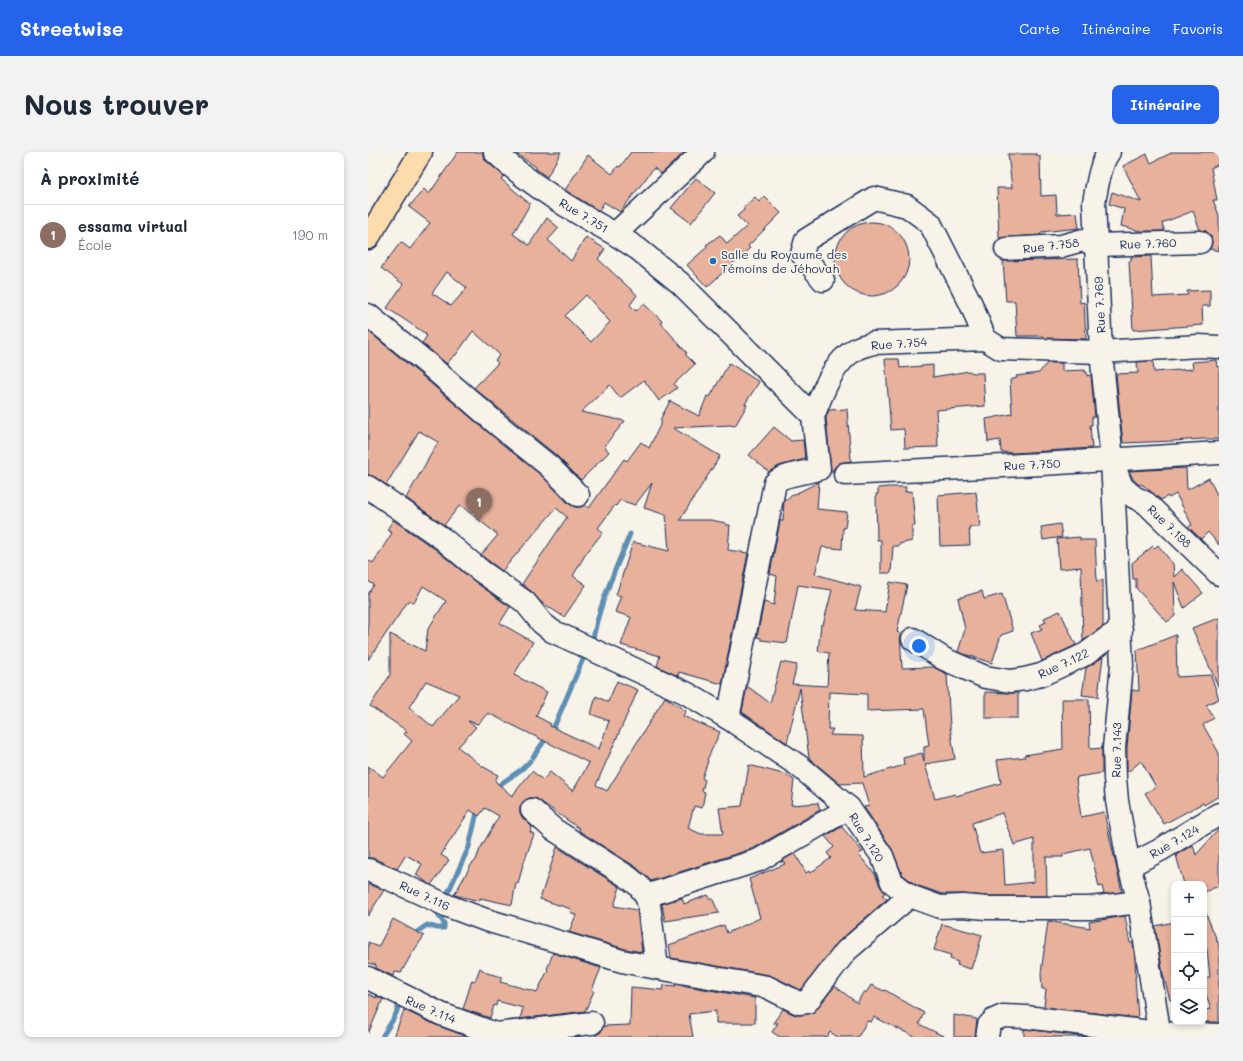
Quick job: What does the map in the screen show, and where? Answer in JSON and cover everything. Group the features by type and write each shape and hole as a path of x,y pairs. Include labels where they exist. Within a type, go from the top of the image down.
{"main road":[{"path":"368,238 421,152"}],"street":[{"name":"Rue 7.751","path":"495,152 541,188 615,234 703,152"},
{"name":"Rue 7.769","path":"1105,154 1094,202 1101,352 1112,460"},
{"path":"823,280 802,254 806,240 874,198 907,206 930,223 971,304 984,339 1001,349 1101,352 1199,346 1219,347"},
{"path":"615,234 638,249 680,283 813,416 819,469 784,477 776,483 728,718"},
{"name":"Rue 7.758","path":"1006,250 1061,246 1083,240 1096,245"},
{"name":"Rue 7.760","path":"1096,245 1200,242"},
{"path":"368,315 549,466 578,496"},
{"name":"Rue 7.754","path":"813,416 829,378 845,358 856,349 873,343 894,341 984,339"},
{"name":"Rue 7.750","path":"845,474 1112,460 1219,452"},
{"name":"Rue 7.198","path":"1112,460 1122,487 1134,497 1146,503 1219,574"},
{"name":"Rue 7.143","path":"1112,460 1122,665 1114,748 1115,778 1117,801 1129,866 1139,902 1160,1035"},
{"path":"368,487 443,539 481,571 525,602 542,623 552,631 686,693 728,718 799,766 849,808"},
{"name":"Rue 7.122","path":"913,639 944,659 985,677 1010,681 1040,675 1086,654 1120,630"},
{"name":"Rue 7.120","path":"646,896 760,860 849,808 882,856 892,882 910,896 940,907 1090,908 1139,902"},
{"path":"532,810 553,829 628,877 646,896 649,905 657,968"},
{"name":"Rue 7.124","path":"1129,866 1160,850 1219,814"},
{"name":"Rue 7.116","path":"368,870 448,906 483,919 596,954 657,968 759,985 767,987 799,1003 808,1002 846,951 910,896"},
{"name":"Rue 7.114","path":"368,978 441,1014 496,1034 592,1023"},
{"path":"987,1037 989,1025 994,1020 1003,1016 1026,1017 1160,1035 1219,1034"}],"building":[{"path":"458,152 483,152 483,156 486,161 504,176 501,179 530,204 513,234 529,245 547,218 559,228 548,240 571,261 586,237 605,249 598,259 637,295 630,305 636,311 644,304 662,321 661,323 687,353 685,354 695,364 674,384 677,388 659,401 644,380 620,398 610,385 581,412 625,421 604,446 609,452 581,480 557,456 474,388 498,363 495,360 500,355 473,331 455,356 454,355 447,364 422,343 427,336 425,335 426,334 387,308 403,284 381,268 401,242 410,249 430,223 409,207 424,189 429,194","holes":["447,272 467,288 451,306 432,293","586,295 610,322 591,342 565,316"]},
{"path":"514,152 561,152 547,177 536,169 536,167"},
{"path":"631,152 685,152 661,174 654,168 620,212 604,202 599,211 565,190 588,155 612,174 618,166 620,167"},
{"path":"1173,152 1219,152 1219,164 1211,168 1217,200 1213,200 1219,215 1219,251 1210,249 1212,242 1211,236 1206,231 1200,230 1193,211 1162,223 1164,229 1163,231 1140,231 1121,226 1124,209 1109,204 1112,192 1141,202 1123,166 1147,154 1151,163"},
{"path":"1008,154 1037,154 1037,156 1040,156 1041,196 1056,195 1057,214 1077,213 1079,228 1041,232 1041,235 999,238 997,188 1012,188"},
{"path":"696,178 715,193 691,223 671,208"},
{"path":"764,196 781,213 748,246 750,248 707,287 687,265 707,247 706,245 720,235 727,244 747,226 737,216 744,210 743,208 755,197 759,202"},
{"path":"872,222 886,225 898,233 906,245 909,259 906,273 898,285 886,293 872,296 858,293 846,285 838,273 835,259 838,245 846,233 858,225"},
{"path":"1151,256 1153,297 1188,295 1187,291 1210,290 1210,306 1202,306 1203,325 1133,330 1129,261 1131,261 1131,257"},
{"path":"1078,259 1080,303 1084,302 1086,339 1017,336 1015,301 1006,301 1003,261"},
{"path":"368,331 541,475 569,504 575,507 585,505 589,508 624,459 627,461 641,442 649,448 662,421 660,420 670,401 699,416 707,396 710,397 729,363 759,382 745,404 747,405 735,426 673,428 720,456 680,520 711,520 726,523 726,525 730,525 728,550 748,553 722,684 679,672 678,676 657,666 660,656 621,645 631,617 615,612 621,596 616,595 633,542 669,551 666,515 644,508 652,483 635,505 620,500 598,528 603,532 585,555 573,576 586,585 564,617 541,602 522,584 567,517 556,508 502,571 481,555 498,535 460,505 444,525 406,498 438,442 419,431 386,485 375,477 368,475"},
{"path":"885,359 899,359 900,368 933,365 933,377 969,371 973,373 983,373 985,406 936,410 938,447 905,448 904,429 891,430"},
{"path":"1216,360 1217,367 1219,366 1219,439 1123,443 1116,374 1138,373 1137,362 1153,361 1154,372 1193,369 1192,362"},
{"path":"1047,363 1062,363 1062,371 1085,370 1085,372 1087,372 1087,376 1091,375 1095,417 1092,417 1092,425 1090,425 1092,448 1014,453 1001,452 1000,440 988,442 986,419 1012,414 1010,380 1017,378 1016,376 1039,373"},
{"path":"847,409 851,461 839,463 833,471 831,471 826,418 829,410"},
{"path":"774,427 791,441 803,440 805,459 779,466 769,472 749,455"},
{"path":"1186,468 1187,490 1209,478 1219,499 1219,545 1208,532 1201,539 1188,527 1192,525 1176,494 1161,500 1143,485 1138,484 1133,479 1129,471"},
{"path":"819,482 817,509 847,512 845,528 843,528 842,549 822,547 815,574 861,587 855,610 885,612 890,582 907,585 897,632 900,633 902,668 933,667 947,674 950,727 955,759 925,764 935,799 955,794 956,796 1001,783 997,760 1025,757 1024,755 1063,749 1062,699 1089,699 1090,749 1102,748 1102,773 1077,777 1076,779 1081,817 1104,812 1122,892 1104,894 1102,886 1099,887 1090,848 1063,854 1063,857 1046,857 1047,896 942,894 916,885 902,874 892,849 864,807 869,806 862,783 840,784 809,758 800,688 787,743 742,712 747,686 770,703 781,662 797,665 792,684 827,686 829,653 818,651 821,624 823,625 832,590 798,585 787,643 761,640 761,638 757,637 764,602 774,605 777,576 770,574 780,521 783,521 784,499 788,499","holes":["829,692 867,694 867,711 924,709 929,746 924,747 924,761 922,753 903,758 904,765 864,777 863,736 830,735 833,729 828,729","1002,813 1014,845 1034,839 1034,882 1005,885 1003,850 980,853 972,823"]},
{"path":"906,487 905,492 912,491 915,526 912,526 912,541 899,544 899,546 893,546 891,573 881,573 881,540 877,540 876,494 878,494 878,488"},
{"path":"976,492 980,527 969,527 970,545 940,546 938,495"},
{"path":"393,520 435,549 474,581 510,607 500,623 533,642 514,675 547,692 536,716 551,724 550,726 599,749 609,721 591,714 596,696 608,702 617,681 638,690 596,785 607,791 665,697 686,711 683,716 720,732 707,760 708,761 702,778 705,780 702,791 705,792 702,808 694,806 688,828 701,834 723,834 719,808 742,806 749,765 787,775 794,780 791,805 818,803 820,810 754,848 651,881 636,867 579,831 580,829 540,801 535,798 529,798 523,802 520,807 520,813 532,827 530,832 534,834 518,884 516,883 512,905 480,898 480,901 454,895 471,865 476,860 480,849 499,816 485,808 479,816 470,810 441,855 449,860 431,885 416,875 422,864 406,855 397,869 373,858 368,858 368,766 383,777 412,741 404,734 407,731 370,706 390,675 390,634 425,651 428,629 446,601 423,586 414,603 409,600 368,660 368,594 374,585 368,581 368,560 373,563 392,533 387,530","holes":["426,681 459,695 433,727 409,707","488,713 589,763 573,791 550,772 543,780 532,771 512,796 495,781 498,775 482,766 458,747 476,727 468,721 478,724"]},
{"path":"1060,524 1062,537 1043,540 1041,527"},
{"path":"1080,537 1080,540 1095,540 1097,582 1103,580 1103,626 1083,641 1081,567 1059,569 1057,539"},
{"path":"1158,545 1173,564 1174,577 1182,569 1203,593 1184,608 1174,582 1175,616 1167,622 1136,588 1136,579 1133,579 1132,563 1153,546 1155,548"},
{"path":"982,591 984,599 1002,594 1013,631 1001,635 992,663 958,652 965,629 958,598"},
{"path":"1060,611 1076,645 1042,661 1031,633 1042,629 1040,625 1046,622 1044,618"},
{"path":"1219,618 1219,688 1192,628"},
{"path":"1176,635 1177,677 1211,675 1219,699 1206,705 1214,718 1203,725 1219,753 1219,796 1204,805 1203,803 1164,824 1145,793 1156,787 1141,761 1127,771 1127,748 1132,690 1139,691 1137,650"},
{"path":"1103,657 1099,697 1082,695 1086,668"},
{"path":"985,692 1018,693 1018,718 985,718"},
{"path":"842,827 863,852 858,854 875,874 885,893 882,895 887,899 838,942 801,990 769,975 671,958 669,945 724,925 727,933 760,918 749,879 785,864 784,862 780,862 795,853 806,873 809,871 810,873 831,858 827,853 834,847 825,836"},
{"path":"1219,829 1219,886 1207,891 1207,881 1183,881 1176,855 1193,845 1196,855"},
{"path":"557,847 620,887 614,906 637,910 642,952 625,949 569,932 576,915 570,912 571,909 540,899"},
{"path":"368,884 384,890 368,916"},
{"path":"708,895 710,899 712,898 719,913 665,921 662,904 682,898 684,904"},
{"path":"1125,916 1130,943 1133,943 1138,1018 1044,1007 1046,989 1042,989 1041,973 1048,921 1090,928 1089,922"},
{"path":"1207,916 1219,945 1219,1022 1207,1022 1207,1010 1211,1009 1207,997 1207,978 1210,977 1207,949"},
{"path":"393,919 424,936 401,973 395,972 393,976 376,968 376,965 368,963 368,942 378,947"},
{"path":"1171,923 1171,1000 1163,974 1155,926"},
{"path":"942,924 982,935 975,961 974,960 971,969 957,965 958,962 950,959 951,955 934,950"},
{"path":"553,953 601,968 592,990 594,991 585,1011 520,1019 523,1008 497,1001 496,1006 494,1005 490,1018 463,1009 472,980 475,981 480,968 487,973 502,977 500,982 537,992 548,970 547,969"},
{"path":"675,984 755,998 755,1023 716,1023 716,1011 689,1014 693,1037 596,1037 596,1034 600,1033 604,1026 630,1025 631,987 663,990 664,985 676,986"},
{"path":"871,985 884,991 885,990 924,1013 919,1024 945,1037 915,1037 874,1017 871,1022 867,1021 858,1037 838,1037 830,1032 827,1037 780,1037 772,1032 778,1023 773,1023 783,1009 793,1014 800,1015 813,1013 835,986 857,1003 864,991 866,993"},
{"path":"368,994 376,998 376,996 383,999 368,1034"},
{"path":"404,1010 436,1025 468,1037 394,1037"},
{"path":"954,1015 977,1019 975,1037 954,1037"},
{"path":"1025,1029 1088,1037 1024,1037"}],"waterway":[{"path":"592,645 598,616 630,534"},
{"path":"533,757 554,727 586,652"},
{"path":"495,788 522,769 530,761"},
{"path":"445,899 469,847 478,808"},
{"path":"417,932 427,925 437,928 444,928 444,923 438,915 441,907"},
{"path":"382,1037 396,1014 398,1009 398,999"}],"place":[{"name":"Salle du Royaume des Témoins de Jéhovah","path":"713,261"},
{"name":"essama virtual","path":"479,521"}]}
